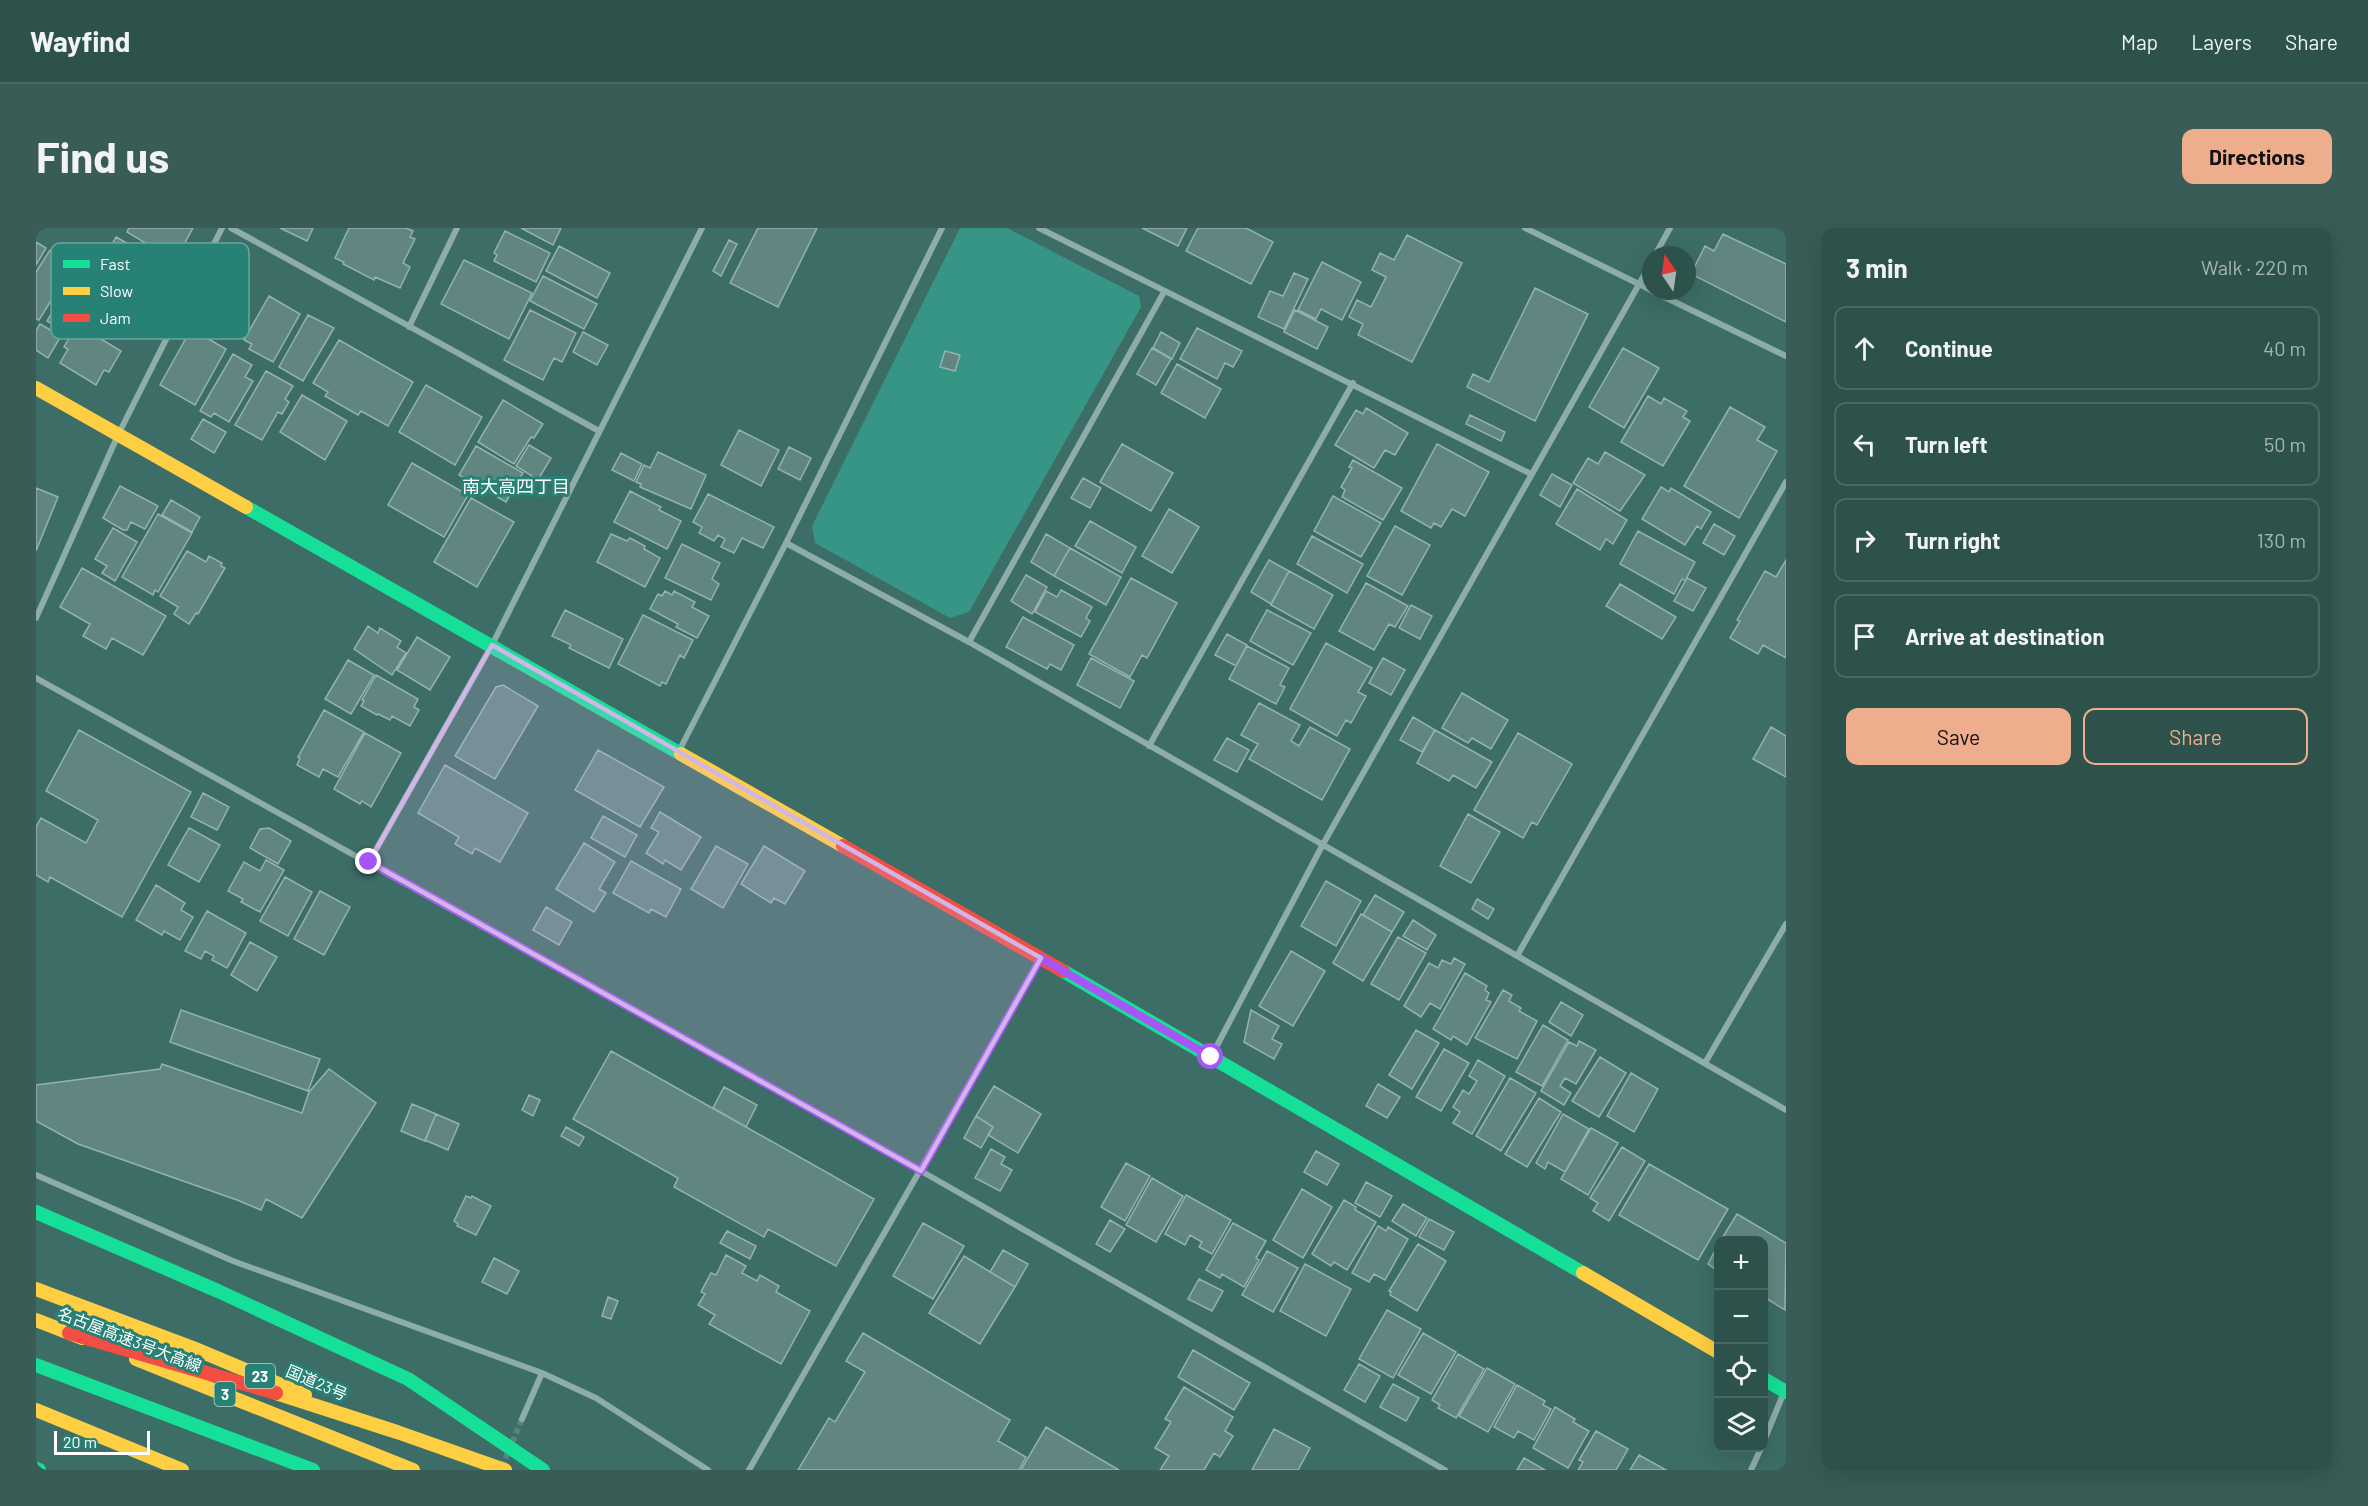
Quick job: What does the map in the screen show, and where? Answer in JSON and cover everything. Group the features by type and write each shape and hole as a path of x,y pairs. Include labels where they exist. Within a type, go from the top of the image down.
{"main road":[{"path":"36,388 1041,958 1714,1350"},
{"path":"36,1212 218,1291 408,1379 543,1470"},
{"name":"国道23号","path":"36,1289 193,1348 482,1470"},
{"name":"名古屋高速3号大高線","path":"36,1320 290,1419 413,1470"},
{"path":"69,1333 249,1383 432,1443 504,1470"},
{"name":"3","path":"36,1365 313,1470"},
{"path":"1768,1381 1786,1391"},
{"path":"36,1410 182,1470"}],"street":[{"path":"214,243 222,228"},
{"path":"231,228 599,431"},
{"path":"410,327 457,228"},
{"path":"369,862 492,645 702,228"},
{"path":"678,751 786,543 942,228"},
{"path":"1039,228 1531,474"},
{"path":"1526,228 1642,286"},
{"path":"1660,246 1670,228"},
{"path":"1211,1057 1322,846 1642,280"},
{"path":"969,642 1164,292"},
{"path":"1671,300 1786,356"},
{"path":"36,618 118,435 166,339"},
{"path":"1149,746 1353,383"},
{"path":"1517,956 1786,482"},
{"path":"786,543 969,642 1786,1110"},
{"path":"36,678 921,1171 1445,1470"},
{"path":"1705,1063 1786,924"},
{"path":"749,1470 1041,958"},
{"path":"36,1175 233,1261 542,1373 596,1398 708,1470"},
{"path":"522,1419 542,1373"},
{"path":"1768,1432 1786,1391"},
{"path":"1751,1470 1759,1452"}],"highlighted area":[{"path":"492,645 1041,958 921,1171 369,862"}],"green space":[{"path":"960,228 1007,228 1139,296 1141,307 969,612 950,618 815,543 812,526"}],"building":[{"path":"129,228 193,228 185,243 145,243 127,232"},
{"path":"280,228 313,228 307,241"},
{"path":"349,228 406,228 413,231 410,237 415,239 403,263 410,267 400,288 375,277 374,280 335,258"},
{"path":"521,228 561,228 553,245"},
{"path":"758,228 817,228 778,307 730,283"},
{"path":"1142,228 1187,228 1178,246"},
{"path":"1198,228 1246,228 1273,242 1251,284 1186,251"},
{"path":"505,231 550,253 536,282 494,261 497,255 494,253"},
{"path":"1723,234 1786,264 1786,322 1696,277 1696,264 1705,246 1714,251"},
{"path":"1407,235 1462,263 1412,362 1358,335 1363,324 1349,317 1357,300 1371,307 1386,277 1372,270 1380,253 1394,260"},
{"path":"116,237 127,243 113,243"},
{"path":"729,240 737,244 721,276 713,271"},
{"path":"36,242 46,248 36,265"},
{"path":"559,246 610,273 597,298 546,271"},
{"path":"51,251 51,301 39,320 36,319 36,272"},
{"path":"464,260 532,293 509,339 441,304"},
{"path":"1322,262 1361,282 1342,320 1321,309 1316,319 1298,310"},
{"path":"1294,273 1308,279 1284,329 1258,317 1270,291 1283,296"},
{"path":"543,276 597,304 584,329 530,301"},
{"path":"1535,288 1588,314 1535,421 1467,387 1473,374 1489,382"},
{"path":"269,296 300,314 273,362 249,349 252,344 244,340 249,339 249,331"},
{"path":"530,310 576,333 562,362 554,358 543,380 504,360"},
{"path":"1295,310 1328,327 1317,349 1284,332"},
{"path":"308,315 334,328 303,381 279,367"},
{"path":"40,324 51,330 51,339 59,339 48,358 36,350 36,331"},
{"path":"1197,328 1242,351 1233,367 1225,363 1217,379 1180,359"},
{"path":"583,332 608,345 597,365 573,352"},
{"path":"1161,332 1180,343 1172,359 1153,348"},
{"path":"69,339 101,339 121,351 109,372 104,370 96,385 60,363 68,349 64,347"},
{"path":"185,339 208,339 226,349 195,405 160,385"},
{"path":"339,340 413,382 388,426 361,411 358,415 325,396 328,392 313,383"},
{"path":"1152,348 1171,359 1156,385 1137,374"},
{"path":"1623,348 1659,368 1624,428 1589,407"},
{"path":"945,351 960,355 955,371 940,367"},
{"path":"233,354 252,365 245,377 253,381 229,422 214,413 211,417 200,411"},
{"path":"1177,364 1221,389 1205,418 1161,393"},
{"path":"266,371 293,386 285,399 289,402 282,414 278,412 262,440 235,425"},
{"path":"426,385 482,417 455,465 399,432"},
{"path":"302,395 347,421 325,460 280,432"},
{"path":"1648,396 1661,404 1664,398 1687,411 1683,417 1690,421 1663,466 1621,442"},
{"path":"503,400 543,424 534,438 531,437 514,464 478,442"},
{"path":"1730,407 1765,427 1757,440 1777,451 1739,518 1684,486"},
{"path":"1366,408 1408,433 1395,455 1385,450 1374,468 1335,445 1356,410 1363,414"},
{"path":"1470,415 1505,432 1501,441 1466,424"},
{"path":"203,419 226,432 214,453 191,439"},
{"path":"739,430 779,450 761,486 721,465"},
{"path":"1122,444 1173,473 1151,511 1100,482"},
{"path":"1437,444 1489,472 1465,516 1452,509 1441,527 1434,523 1431,528 1401,511"},
{"path":"529,445 551,458 538,480 516,466"},
{"path":"476,446 523,473 506,502 459,475"},
{"path":"789,447 811,458 800,480 778,469"},
{"path":"658,452 706,475 691,509 640,487 641,484 636,482 644,465 650,468"},
{"path":"1605,452 1645,475 1620,511 1573,483 1588,458 1598,464"},
{"path":"621,453 642,464 634,481 612,470"},
{"path":"1353,460 1402,488 1383,520 1342,497 1345,490 1341,487 1352,468 1349,467"},
{"path":"412,463 468,495 444,537 388,505"},
{"path":"1552,474 1572,485 1560,507 1540,495"},
{"path":"1083,478 1101,488 1090,508 1071,498"},
{"path":"120,486 158,506 145,529 131,522 127,530 123,530 103,518"},
{"path":"1661,487 1669,492 1671,488 1711,512 1701,529 1697,526 1685,545 1642,519"},
{"path":"36,488 58,497 36,551"},
{"path":"1577,489 1627,520 1613,544 1606,539 1600,550 1556,524"},
{"path":"630,491 661,507 659,510 681,521 667,549 614,522"},
{"path":"708,494 774,527 763,548 742,538 734,553 721,547 725,539 718,535 714,541 699,533 702,527 693,522"},
{"path":"1333,496 1381,523 1361,557 1314,531"},
{"path":"471,498 514,522 477,587 434,562"},
{"path":"171,500 200,517 192,532 162,515"},
{"path":"1169,509 1199,527 1172,573 1142,556"},
{"path":"158,514 192,533 158,592 155,590 153,595 122,577"},
{"path":"1090,521 1136,547 1122,573 1075,546"},
{"path":"1714,524 1735,536 1724,555 1703,543"},
{"path":"1395,526 1430,545 1402,595 1367,576"},
{"path":"113,528 137,542 115,581 102,573 107,566 95,559"},
{"path":"1638,531 1695,562 1685,581 1682,579 1674,594 1620,564"},
{"path":"611,534 627,541 630,538 660,558 645,587 597,562"},
{"path":"1046,534 1070,548 1054,576 1031,562"},
{"path":"1312,536 1363,564 1347,593 1297,564"},
{"path":"682,544 720,563 712,579 719,584 711,600 665,578"},
{"path":"1070,548 1121,577 1106,605 1054,576"},
{"path":"187,551 206,562 209,556 222,563 221,566 225,568 198,614 196,613 189,624 174,614 178,607 160,596"},
{"path":"1269,560 1289,571 1271,604 1251,592"},
{"path":"1786,560 1786,658 1763,645 1758,654 1730,638 1740,621 1737,620 1765,571 1776,577"},
{"path":"82,568 166,616 143,655 112,638 106,649 83,636 90,624 60,607"},
{"path":"1289,571 1333,595 1314,629 1271,605"},
{"path":"1026,575 1047,587 1032,614 1011,601"},
{"path":"1131,578 1177,603 1147,658 1142,655 1130,677 1089,654"},
{"path":"1687,578 1706,588 1693,611 1674,601"},
{"path":"1366,583 1408,606 1395,627 1389,624 1374,650 1339,631"},
{"path":"1620,584 1676,617 1662,639 1606,606"},
{"path":"1061,590 1092,607 1086,618 1090,621 1081,637 1035,612 1046,591 1057,597"},
{"path":"665,591 672,595 674,591 695,602 692,607 709,616 697,638 676,627 678,624 650,609 658,594 662,596"},
{"path":"1411,605 1432,616 1420,639 1399,628"},
{"path":"565,610 623,639 609,668 569,648 571,645 552,636"},
{"path":"1267,610 1311,633 1293,665 1250,641"},
{"path":"643,615 693,640 684,658 680,655 666,684 662,682 660,686 618,664"},
{"path":"1023,617 1074,645 1061,670 1050,664 1047,669 1006,647"},
{"path":"368,626 378,633 380,628 401,641 397,647 406,653 392,675 354,649"},
{"path":"1227,634 1247,645 1236,666 1215,655"},
{"path":"417,637 450,657 430,690 397,670"},
{"path":"1326,643 1372,668 1358,692 1366,696 1351,723 1346,720 1337,736 1290,709"},
{"path":"1247,646 1289,668 1280,685 1285,687 1276,704 1229,679"},
{"path":"1091,658 1134,681 1120,708 1077,685"},
{"path":"1383,658 1405,670 1391,695 1369,683"},
{"path":"348,660 374,675 351,714 325,699"},
{"path":"376,675 418,699 414,707 419,710 410,726 392,716 390,720 361,706"},
{"path":"503,685 538,706 495,779 455,756 496,687"},
{"path":"1462,693 1508,720 1491,749 1472,738 1468,743 1442,728"},
{"path":"1259,703 1300,725 1291,741 1299,746 1310,727 1350,749 1322,800 1249,759 1258,744 1241,735"},
{"path":"324,710 364,732 338,777 323,769 319,777 297,765 300,758 298,757"},
{"path":"1413,717 1435,730 1422,752 1400,740"},
{"path":"1771,727 1786,736 1786,777 1753,759"},
{"path":"79,730 191,792 122,917 50,877 48,882 36,875 36,827 41,818 86,843 98,820 46,791"},
{"path":"1435,730 1492,762 1476,788 1453,775 1449,781 1417,763"},
{"path":"365,733 401,753 371,807 362,801 360,804 334,789"},
{"path":"1518,733 1572,764 1537,825 1532,822 1523,838 1474,810"},
{"path":"1227,738 1249,750 1237,772 1214,760"},
{"path":"598,750 664,787 640,827 575,790"},
{"path":"445,765 528,813 500,862 475,848 472,854 455,844 459,837 418,813"},
{"path":"203,793 229,807 217,830 191,817"},
{"path":"660,812 701,837 681,870 665,860 663,864 646,853 659,832 651,828"},
{"path":"1468,814 1500,832 1471,883 1440,866"},
{"path":"603,816 637,835 625,857 591,838"},
{"path":"189,828 220,845 199,882 168,865"},
{"path":"269,828 291,841 278,864 250,848 260,829"},
{"path":"584,843 615,862 599,889 606,893 594,912 556,889"},
{"path":"716,846 748,864 723,908 691,889"},
{"path":"764,846 805,871 785,904 774,898 771,903 741,884"},
{"path":"266,860 284,870 260,912 241,902 243,899 228,891 244,862 260,871"},
{"path":"631,861 681,889 666,917 651,909 649,913 613,893"},
{"path":"285,877 312,892 288,936 260,921"},
{"path":"1326,881 1361,901 1336,946 1301,926"},
{"path":"156,885 185,903 181,910 193,917 180,940 164,931 162,935 136,920"},
{"path":"320,891 350,907 324,955 294,939"},
{"path":"1375,895 1404,912 1392,932 1363,915"},
{"path":"1477,899 1494,909 1488,919 1472,909"},
{"path":"546,907 572,922 559,945 533,930"},
{"path":"207,911 246,933 227,968 212,960 214,956 205,951 201,959 185,951"},
{"path":"1361,914 1392,932 1363,981 1333,963"},
{"path":"1413,920 1436,935 1427,950 1403,936"},
{"path":"1398,937 1426,953 1399,1000 1371,984"},
{"path":"250,942 277,957 257,991 231,975"},
{"path":"1291,951 1325,971 1293,1026 1259,1006"},
{"path":"1454,958 1465,964 1440,1009 1430,1003 1421,1017 1404,1006 1429,963 1438,968 1442,960 1451,964"},
{"path":"1465,973 1487,986 1485,990 1489,993 1486,1000 1491,1002 1467,1045 1453,1036 1451,1040 1433,1029"},
{"path":"1503,990 1512,995 1509,1001 1521,1008 1519,1011 1537,1021 1517,1059 1475,1038"},
{"path":"1561,1002 1583,1015 1571,1036 1549,1022"},
{"path":"181,1010 320,1059 308,1091 170,1042"},
{"path":"1251,1010 1279,1026 1272,1039 1282,1044 1274,1059 1244,1042"},
{"path":"1543,1025 1568,1040 1542,1086 1516,1072"},
{"path":"1416,1030 1439,1043 1412,1089 1389,1075"},
{"path":"1579,1041 1596,1050 1576,1084 1565,1078 1560,1086 1571,1093 1564,1105 1541,1091 1569,1042 1577,1046"},
{"path":"1444,1049 1469,1063 1441,1111 1416,1097"},
{"path":"611,1051 874,1199 836,1266 768,1229 764,1237 674,1187 678,1178 573,1119"},
{"path":"1600,1057 1626,1073 1599,1117 1572,1101"},
{"path":"1478,1060 1505,1076 1472,1134 1453,1123 1460,1112 1453,1107 1463,1090 1469,1094 1477,1081 1469,1076"},
{"path":"162,1064 302,1113 309,1092 329,1069 376,1103 302,1218 266,1199 261,1210 78,1144 36,1121 36,1085 160,1069"},
{"path":"1631,1073 1658,1089 1634,1132 1607,1116"},
{"path":"1510,1078 1536,1093 1501,1151 1476,1136"},
{"path":"1378,1084 1400,1097 1387,1118 1366,1106"},
{"path":"994,1086 1041,1114 1018,1153 988,1135 993,1127 976,1116"},
{"path":"724,1087 757,1105 746,1127 713,1108"},
{"path":"529,1095 540,1100 533,1116 522,1110"},
{"path":"1539,1098 1561,1112 1527,1167 1505,1154"},
{"path":"412,1104 436,1114 425,1141 401,1131"},
{"path":"436,1114 459,1124 448,1150 425,1140"},
{"path":"1563,1114 1589,1129 1565,1172 1548,1162 1545,1169 1536,1163"},
{"path":"976,1116 993,1127 981,1148 964,1138"},
{"path":"566,1127 584,1137 579,1146 561,1136"},
{"path":"1591,1128 1618,1143 1588,1195 1561,1179"},
{"path":"1622,1147 1645,1161 1609,1221 1593,1211 1598,1203 1590,1198"},
{"path":"991,1149 1005,1157 1001,1164 1012,1170 1000,1191 975,1178"},
{"path":"1316,1151 1339,1164 1327,1185 1304,1172"},
{"path":"1126,1163 1150,1176 1125,1221 1101,1207"},
{"path":"1649,1164 1728,1209 1698,1260 1619,1215"},
{"path":"1152,1178 1183,1196 1156,1242 1126,1225"},
{"path":"1366,1182 1392,1196 1380,1217 1355,1203"},
{"path":"1302,1189 1332,1207 1303,1258 1273,1240"},
{"path":"1186,1195 1231,1220 1212,1254 1199,1247 1202,1242 1190,1235 1185,1245 1165,1234"},
{"path":"466,1196 471,1198 472,1196 491,1206 476,1235 457,1226 458,1224 454,1221"},
{"path":"1344,1200 1356,1207 1355,1210 1376,1222 1347,1270 1334,1262 1331,1266 1312,1254"},
{"path":"1403,1204 1427,1218 1416,1236 1392,1221"},
{"path":"1737,1214 1786,1243 1785,1310 1768,1299 1768,1236 1723,1236"},
{"path":"1429,1219 1454,1232 1444,1250 1419,1237"},
{"path":"1110,1220 1125,1229 1110,1252 1096,1244"},
{"path":"923,1223 964,1246 933,1299 893,1276"},
{"path":"1233,1223 1266,1241 1256,1258 1259,1260 1244,1287 1222,1274 1220,1278 1206,1270"},
{"path":"1378,1226 1386,1231 1388,1227 1408,1239 1385,1280 1374,1274 1369,1282 1352,1273"},
{"path":"727,1231 756,1246 750,1259 720,1243"},
{"path":"1418,1244 1446,1261 1417,1311 1390,1295 1389,1291"},
{"path":"1003,1250 1028,1264 1015,1287 990,1272"},
{"path":"1267,1251 1298,1268 1273,1312 1242,1295"},
{"path":"1714,1253 1714,1268 1708,1264"},
{"path":"726,1255 746,1266 742,1273 757,1281 760,1275 779,1286 776,1292 810,1311 781,1364 709,1324 715,1315 698,1305 705,1294 701,1292 711,1273 716,1275"},
{"path":"964,1256 1015,1287 980,1344 929,1313"},
{"path":"494,1258 519,1271 507,1294 482,1282"},
{"path":"1305,1264 1351,1289 1326,1336 1280,1311"},
{"path":"1199,1279 1223,1291 1212,1311 1188,1299"},
{"path":"608,1297 618,1301 611,1319 602,1316"},
{"path":"1387,1310 1421,1329 1393,1378 1359,1359"},
{"path":"863,1333 1010,1420 998,1441 1026,1457 1019,1470 798,1470 829,1418 835,1422 865,1372 846,1361"},
{"path":"1423,1333 1456,1352 1431,1394 1398,1375"},
{"path":"1193,1350 1250,1383 1234,1410 1178,1377"},
{"path":"1458,1354 1484,1369 1456,1418 1438,1408 1440,1405 1432,1400"},
{"path":"1359,1364 1380,1376 1365,1402 1344,1390"},
{"path":"1487,1368 1515,1384 1488,1432 1459,1416"},
{"path":"1393,1384 1419,1398 1406,1421 1380,1407"},
{"path":"1517,1385 1545,1401 1543,1405 1551,1409 1534,1440 1518,1431 1514,1438 1494,1427"},
{"path":"1184,1387 1233,1417 1225,1431 1233,1436 1220,1457 1214,1453 1204,1470 1160,1470 1169,1456 1155,1448 1171,1422 1165,1419"},
{"path":"1555,1407 1575,1419 1573,1422 1589,1431 1568,1468 1533,1448"},
{"path":"1046,1427 1071,1442 1119,1470 1021,1470"},
{"path":"1274,1429 1310,1448 1298,1470 1252,1470"},
{"path":"1596,1431 1628,1449 1616,1470 1578,1470 1583,1462 1579,1460"},
{"path":"1639,1455 1666,1470 1630,1470"},
{"path":"1524,1458 1545,1470 1517,1470"}],"tunnel":[{"path":"502,1467 522,1419"}],"traffic: fast":[{"path":"246,507 681,754"},
{"path":"1063,971 1583,1273"},
{"path":"36,1212 218,1291 408,1379 543,1470"},
{"path":"36,1365 313,1470"},
{"path":"1768,1381 1786,1392"}],"traffic: slow":[{"path":"36,388 246,507"},
{"path":"681,754 843,846"},
{"path":"1583,1273 1714,1350"},
{"path":"36,1289 193,1348 305,1395"},
{"path":"36,1320 82,1338"},
{"path":"136,1359 413,1470"},
{"path":"276,1393 505,1470"},
{"path":"36,1410 182,1470"}],"traffic: jam":[{"path":"843,846 1063,971"},
{"path":"69,1333 276,1393"}],"district":[{"name":"南大高四丁目","path":"516,486"}],"route":[{"path":"369,862 921,1171 1041,958 1211,1057"}]}
